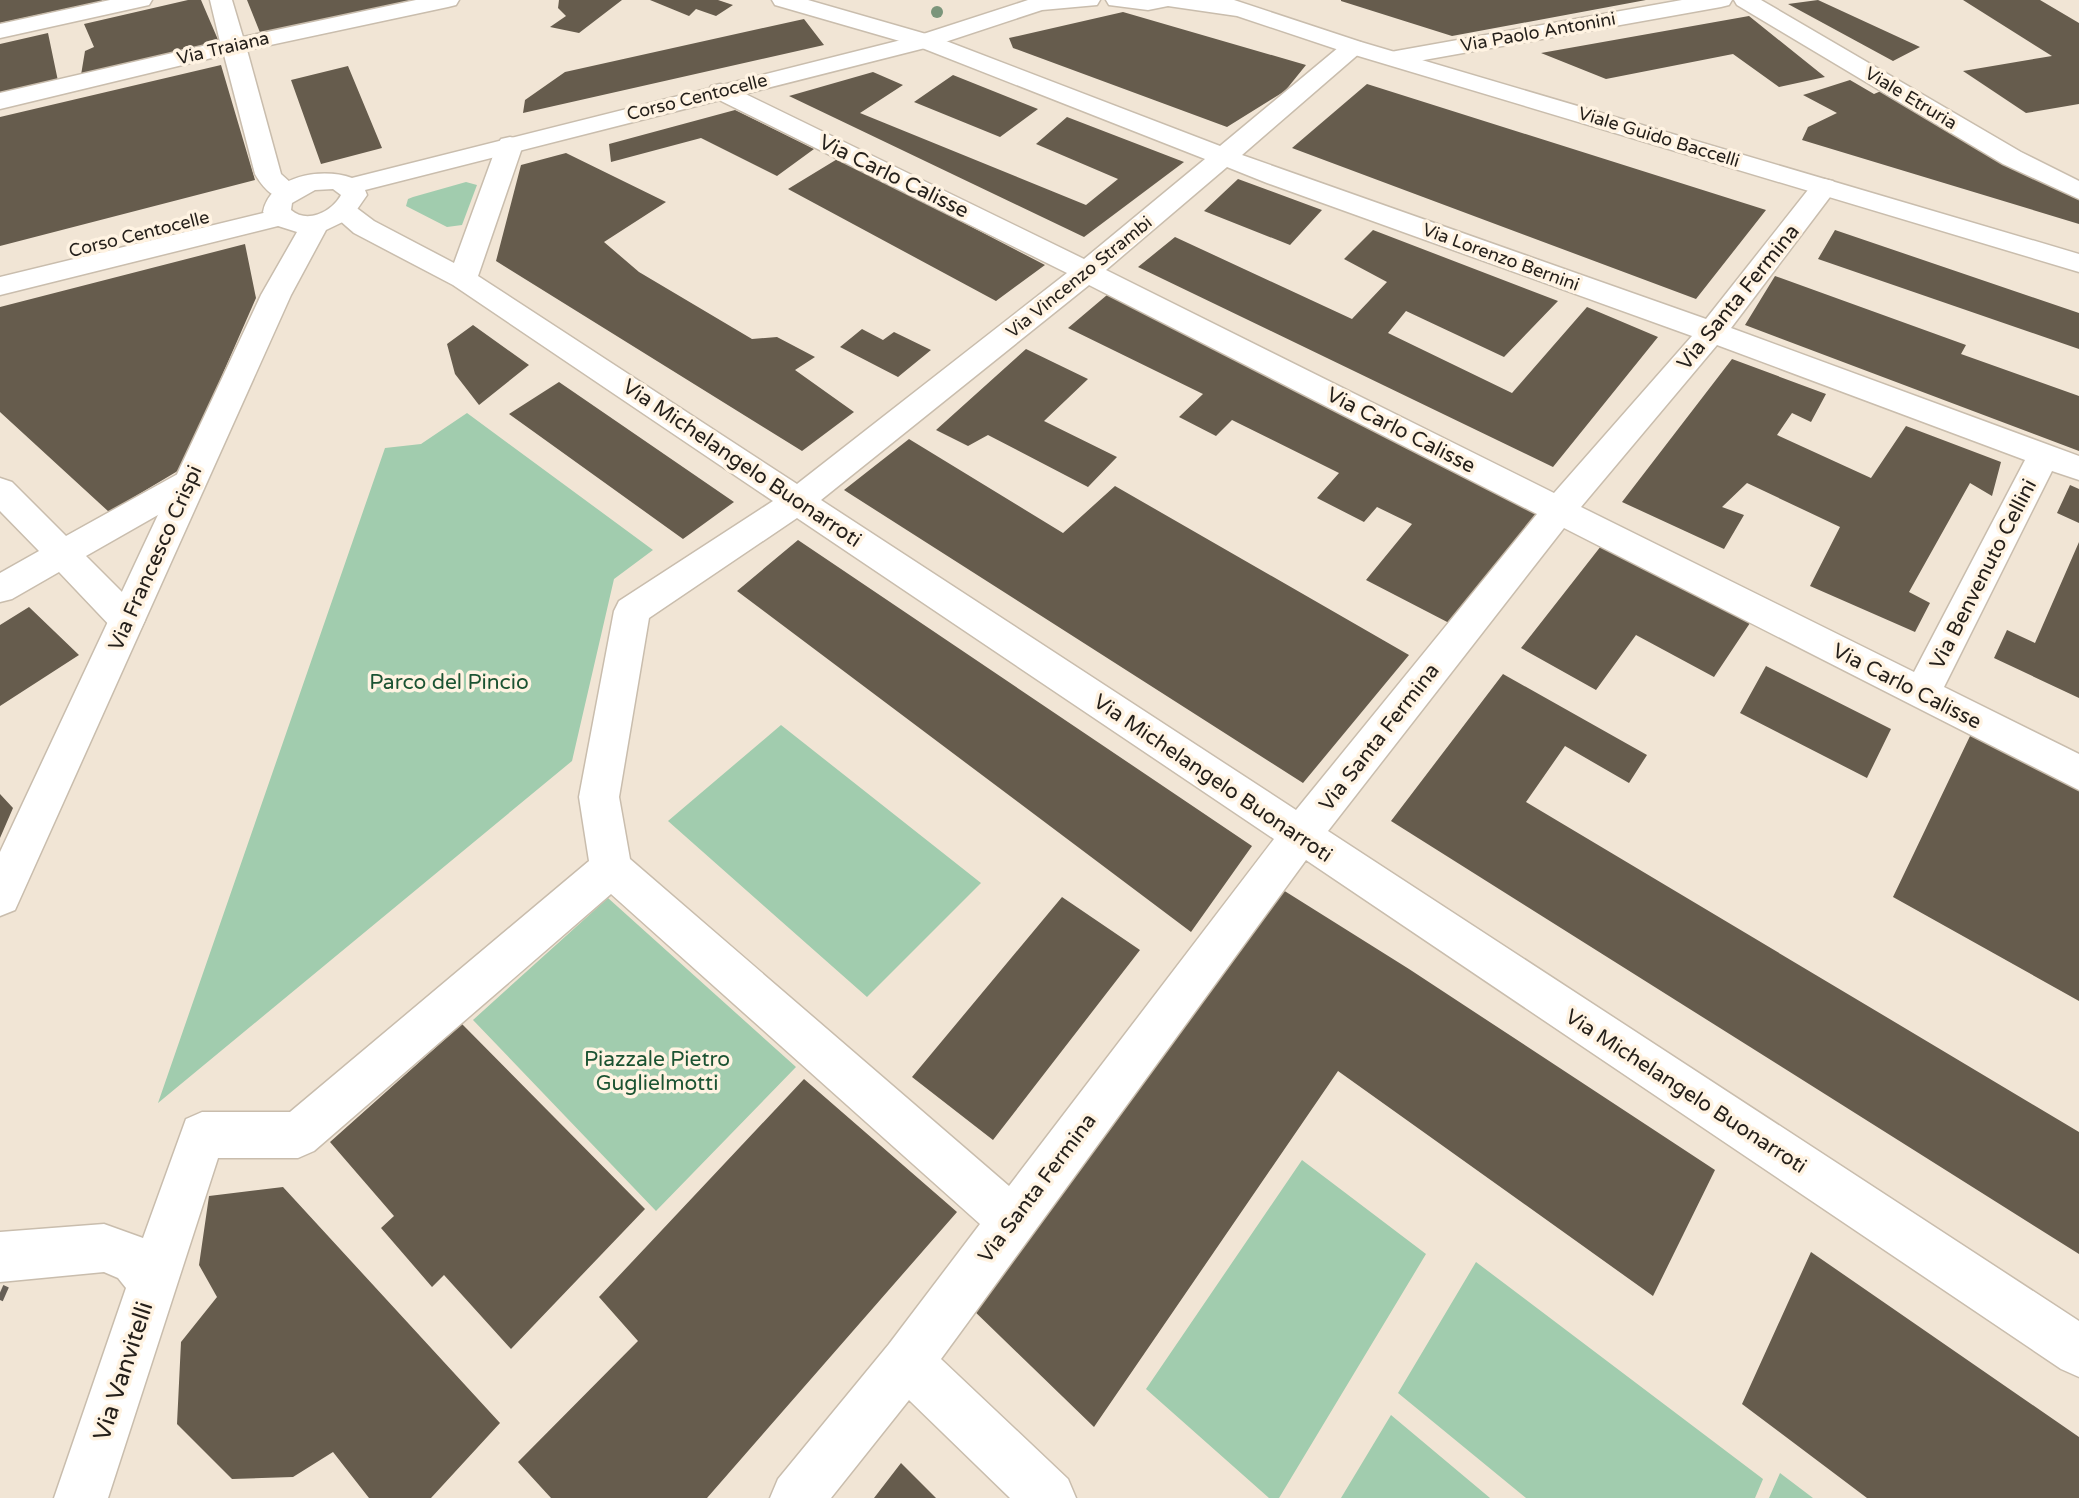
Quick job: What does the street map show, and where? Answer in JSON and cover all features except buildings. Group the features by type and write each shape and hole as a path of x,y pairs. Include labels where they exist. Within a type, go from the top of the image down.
{"street":[{"path":"0,31 141,0"},
{"path":"0,286 282,204 322,181 336,181 336,207 294,223 282,204 268,174 221,0"},
{"name":"Via Traiana","path":"0,100 448,0"},
{"name":"Via Lorenzo Bernini","path":"783,0 925,41 1225,158 1712,332 2079,468"},
{"name":"Corso Centocelle","path":"336,207 510,145 720,90 925,41 1046,1 1089,0"},
{"path":"1117,0 1140,3 1164,0"},
{"path":"1171,0 1240,11"},
{"path":"1211,0 1240,11"},
{"name":"Via Paolo Antonini","path":"1396,58 1721,0"},
{"name":"Viale Etruria","path":"1745,0 2012,158 2079,191"},
{"name":"Viale Guido Baccelli","path":"1240,11 2079,263"},
{"name":"Via Vincenzo Strambi","path":"611,868 599,797 632,611 799,500 1087,272 1353,47"},
{"name":"Via Carlo Calisse","path":"720,90 1087,272 2079,773"},
{"path":"463,279 510,145"},
{"name":"Via Santa Fermina","path":"797,1498 907,1362 1300,836 1559,510 1712,332 1824,187"},
{"name":"Corso Centocelle","path":"0,269 215,214 282,204"},
{"name":"Via Michelangelo Buonarroti","path":"336,207 364,227 463,279 2079,1351"},
{"name":"Via Francesco Crispi","path":"0,897 287,272 336,207"},
{"name":"Via Benvenuto Cellini","path":"1922,693 2044,455"},
{"path":"0,589 188,483"},
{"path":"0,490 127,620"},
{"path":"152,1284 202,1135 298,1135 611,868 811,1046 1013,1220"},
{"name":"Via Vanvitelli","path":"0,1257 104,1248 135,1259 152,1284 81,1498"},
{"path":"907,1362 1049,1498"}],"green space":[{"path":"466,182 477,185 462,225 447,227 406,206 408,199"},
{"name":"Parco del Pincio","path":"467,413 653,550 614,579 572,761 158,1103 385,448 421,444"},
{"path":"781,725 981,883 867,997 668,821"},
{"name":"Piazzale Pietro Guglielmotti","path":"608,898 796,1067 656,1211 473,1020"},
{"path":"1302,1160 1426,1254 1279,1498 1269,1498 1146,1389"},
{"path":"1476,1262 1763,1479 1755,1498 1526,1498 1398,1393"},
{"path":"1391,1415 1490,1498 1341,1498"},
{"path":"1780,1473 1813,1498 1769,1498"}],"railway":[{"path":"0,1300 8,1282"}]}
